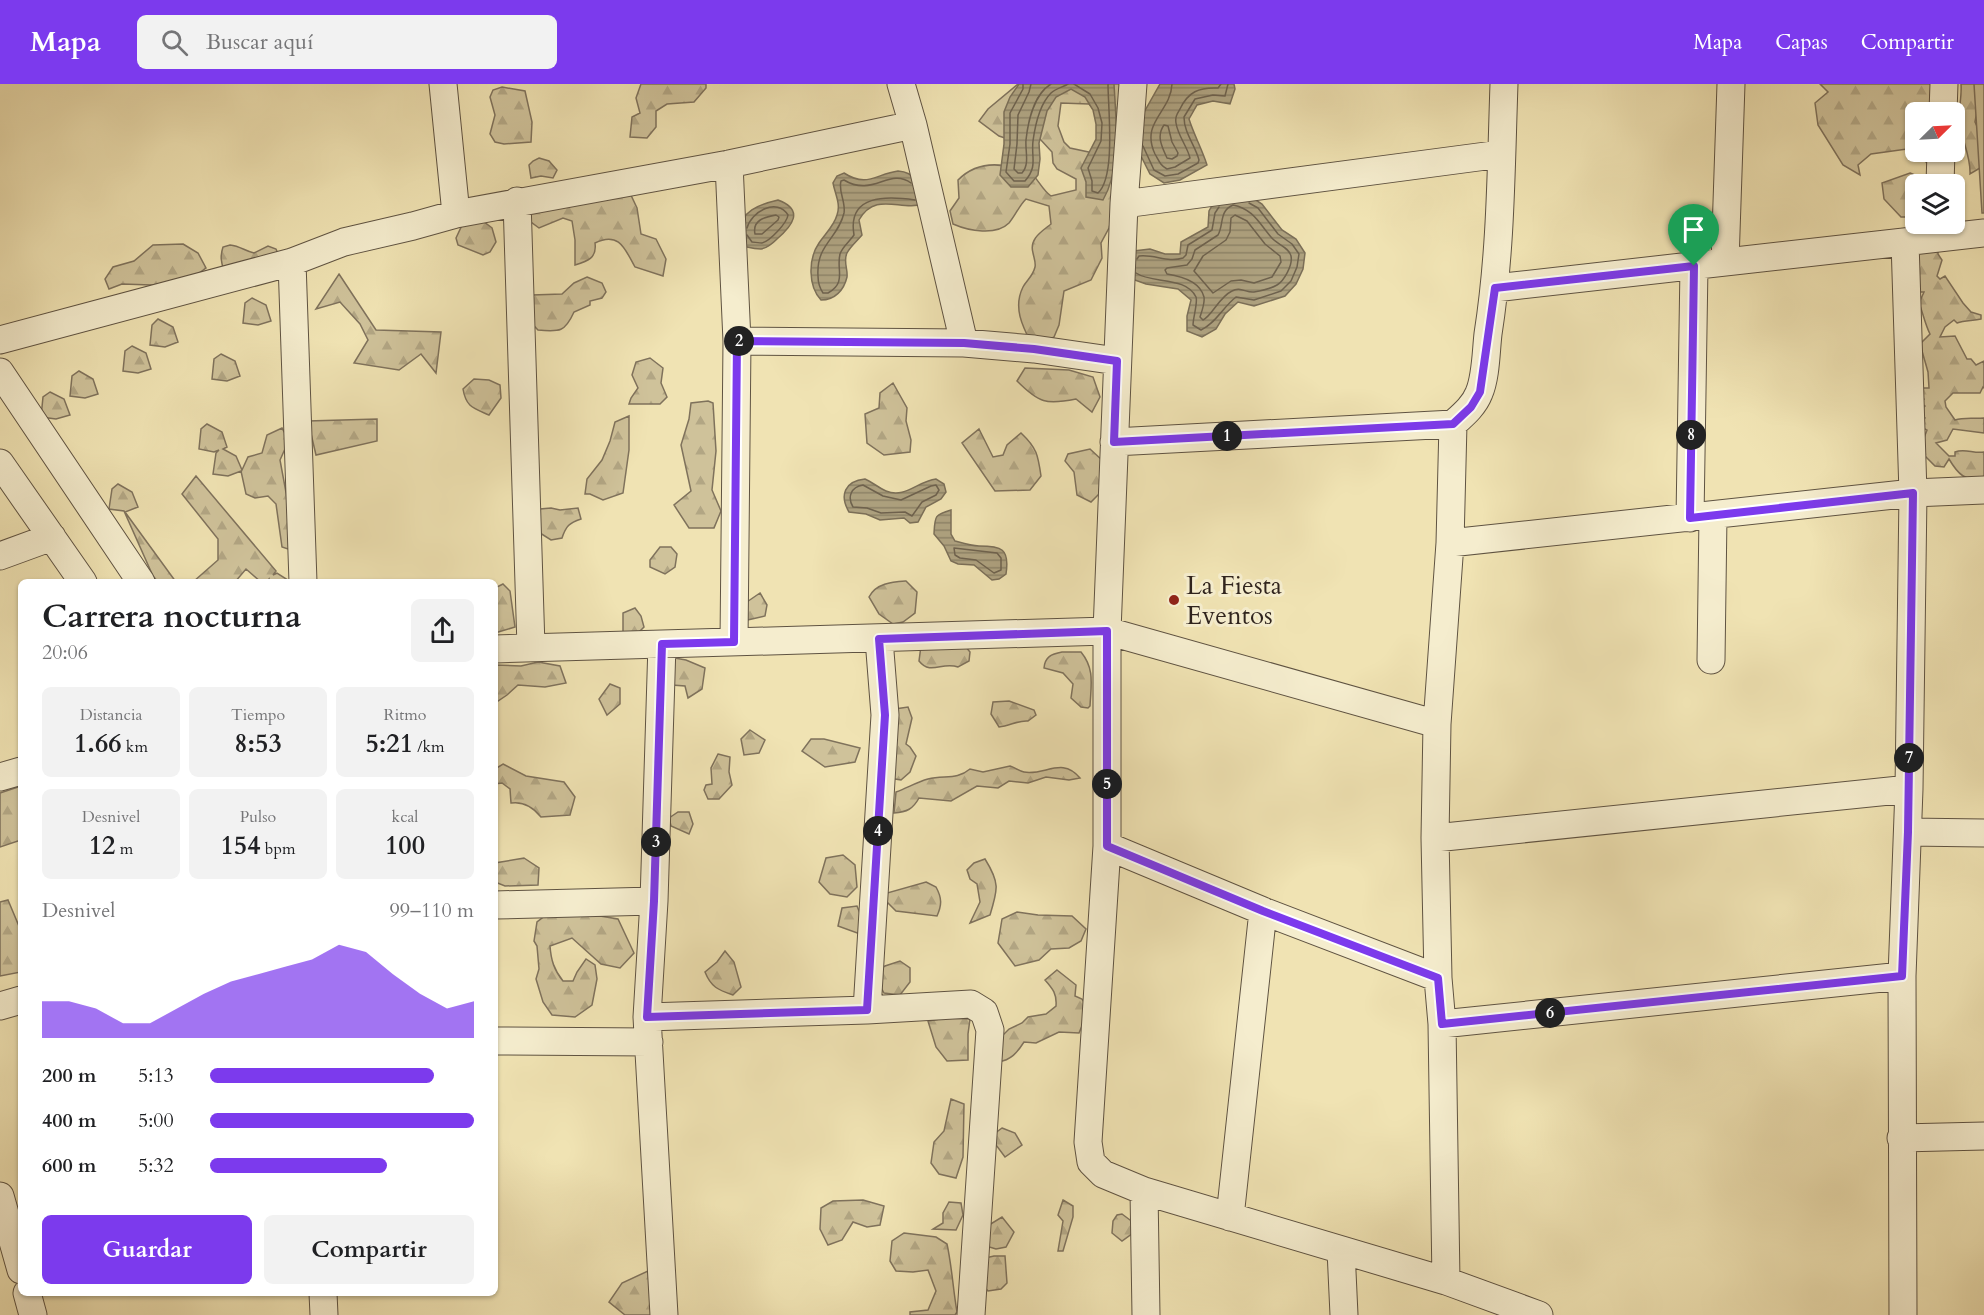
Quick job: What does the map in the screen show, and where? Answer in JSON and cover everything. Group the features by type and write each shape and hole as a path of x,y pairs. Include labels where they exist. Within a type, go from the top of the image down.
{"street":[{"path":"443,84 456,214"},
{"path":"901,84 913,125 964,343"},
{"path":"1133,84 1124,204 1117,361 1107,631 1107,846 1088,1142 1091,1162 1103,1174 1144,1191 1446,1281 1539,1315"},
{"path":"1114,442 1453,424 1471,407 1480,392 1495,288 1504,84"},
{"path":"1725,262 1731,84"},
{"path":"1943,102 1944,84"},
{"path":"0,340 292,262 344,242 456,214 729,164 913,125"},
{"path":"1124,204 1501,154"},
{"path":"729,164 737,341 734,642"},
{"path":"517,201 531,647"},
{"path":"1965,232 1984,233"},
{"path":"1495,288 1905,242 1929,234"},
{"path":"1903,1315 1902,976 1908,832 1913,493 1905,242"},
{"path":"292,262 303,579"},
{"path":"1694,266 1702,517 1711,660"},
{"path":"737,341 964,343 1034,349 1117,361"},
{"path":"0,372 139,579"},
{"path":"1446,1281 1442,1024 1438,978 1435,838 1437,724 1450,543 1453,424"},
{"path":"0,463 81,579"},
{"path":"1450,543 1913,493 1984,490"},
{"path":"0,556 52,537"},
{"path":"498,649 1107,631 1437,724"},
{"path":"867,1010 885,715 879,639"},
{"path":"662,644 648,1029 664,1315"},
{"path":"0,777 18,772"},
{"path":"1435,838 1908,789"},
{"path":"1908,832 1984,832"},
{"path":"1107,846 1263,911 1438,978"},
{"path":"498,905 654,901"},
{"path":"1230,1217 1263,911"},
{"path":"1442,1024 1902,976"},
{"path":"0,1006 18,1001"},
{"path":"498,1041 867,1010 971,1004 984,1012 990,1030 972,1315"},
{"path":"1901,1138 1984,1136"},
{"path":"1144,1191 1146,1315"},
{"path":"8,1202 7,1243 18,1264"},
{"path":"1341,1250 1344,1315"},
{"path":"28,1296 33,1315"},
{"path":"323,1296 324,1315"}],"green space":[{"path":"641,84 706,84 706,88 694,102 667,104 656,111 656,127 647,138 630,137 632,117 640,113 636,98"},
{"path":"1018,84 1121,84 1119,114 1110,128 1089,104 1061,103 1058,126 1064,142 1070,148 1098,154 1113,166 1115,184 1113,213 1109,228 1101,243 1102,258 1091,280 1064,291 1059,325 1054,337 1034,349 1021,319 1019,303 1023,287 1035,267 1032,248 1034,240 1051,224 1049,206 1026,199 1009,223 990,231 967,229 953,224 950,211 959,198 958,180 971,171 985,166 999,165 1029,171 1051,196 1076,190 1076,179 1057,169 1053,163 1052,152 1040,139 1008,139 999,136 979,121 988,109"},
{"path":"1820,84 1931,84 1930,102 1905,102 1905,149 1871,154 1858,165 1860,175 1843,165 1818,125 1815,103 1828,92"},
{"path":"1961,84 1977,84 1979,100 1975,122 1979,131 1980,168 1970,174 1965,146 1965,102 1960,102"},
{"path":"1974,84 1984,84 1984,213 1982,213"},
{"path":"502,87 525,91 532,122 531,142 504,144 495,142 490,134 495,115 490,97 493,90"},
{"path":"539,158 549,161 557,170 553,178 541,176 531,178 529,165"},
{"path":"1905,175 1905,217 1901,217 1884,199 1882,183"},
{"path":"629,191 637,208 641,234 656,239 666,259 663,276 635,267 624,248 610,239 595,243 595,252 591,258 575,265 572,221 563,218 539,228 531,222 530,208"},
{"path":"479,218 492,228 496,242 490,252 483,255 458,245 456,238 464,221"},
{"path":"1913,238 1938,249 1942,260 1937,276 1940,279 1945,276 1971,312 1981,315 1981,319 1978,320 1957,323 1954,320 1945,327 1940,337 1955,336 1967,359 1971,359 1976,365 1984,361 1984,388 1980,393 1953,393 1945,401 1946,407 1955,420 1984,418 1984,433 1953,429 1947,440 1936,443 1949,456 1955,456 1955,452 1959,451 1984,452 1984,482 1963,476 1949,459 1944,467 1935,466 1922,453 1927,430 1921,427 1925,418 1920,410 1925,406 1919,402 1924,399 1915,390 1929,388 1928,372 1920,344 1930,334 1919,303 1924,292 1919,292"},
{"path":"183,244 198,253 206,268 181,286 122,284 109,289 105,279 113,267 134,261 153,245"},
{"path":"230,245 254,253 268,246 276,249 279,256 224,271 221,259 222,250 223,247"},
{"path":"339,274 376,330 441,332 436,373 421,354 399,370 354,363 368,340 360,324 340,302 316,309"},
{"path":"587,277 602,283 606,292 602,298 590,301 590,305 574,312 568,324 561,329 538,330 534,326 532,295 562,294 574,283"},
{"path":"252,298 266,305 271,321 258,325 243,323 245,303"},
{"path":"158,319 173,327 178,342 165,347 150,345 152,325"},
{"path":"132,346 146,353 151,369 138,373 123,371 125,351"},
{"path":"221,354 235,361 240,376 227,381 212,379 214,359"},
{"path":"650,358 663,368 661,383 667,397 660,404 629,404 638,388 632,375 636,362"},
{"path":"1025,368 1069,370 1093,377 1100,397 1092,412 1076,399 1050,402 1037,398 1017,381"},
{"path":"79,371 93,379 98,394 85,398 70,396 72,376"},
{"path":"474,379 489,380 500,385 501,398 489,415 466,400 463,389"},
{"path":"893,383 907,408 906,421 911,440 910,452 884,455 867,443 865,414 879,408 880,393"},
{"path":"50,392 64,399 70,415 56,419 41,417 43,397"},
{"path":"708,401 713,403 716,451 712,490 721,511 714,528 689,528 674,505 691,491 681,445 691,403"},
{"path":"629,416 629,450 623,493 603,500 585,494 587,479 602,460 615,422"},
{"path":"377,419 377,441 316,455 308,421"},
{"path":"207,424 222,432 227,447 223,449 236,456 242,470 248,457 262,453 267,435 282,428 289,440 280,460 290,514 291,550 282,547 276,504 268,496 255,498 246,494 241,471 228,476 213,474 216,453 219,450 214,452 199,449 201,429"},
{"path":"979,429 993,457 1003,455 1007,445 1021,433 1030,443 1038,457 1041,476 1030,490 995,491 962,443"},
{"path":"1090,449 1103,461 1099,494 1091,502 1077,495 1074,472 1065,461 1068,454"},
{"path":"196,476 276,571 273,575 277,573 286,579 258,579 246,569 238,579 196,579 218,560 218,539 182,494"},
{"path":"118,484 132,492 138,507 125,512 174,579 156,579 153,576 124,511 109,509 112,489"},
{"path":"578,508 581,519 568,526 562,538 551,540 540,533 540,509 560,510"},
{"path":"660,547 671,547 677,554 675,567 665,574 650,567 650,560"},
{"path":"906,581 917,592 915,613 903,622 893,624 879,614 869,597 880,586"},
{"path":"503,584 510,591 515,627 498,632 498,586"},
{"path":"760,593 767,605 765,616 743,621 741,606"},
{"path":"635,608 641,616 644,627 635,636 623,632 623,613"},
{"path":"961,641 970,652 969,661 958,667 932,668 919,661 921,646"},
{"path":"1062,652 1081,652 1085,658 1090,671 1091,684 1088,708 1081,707 1071,698 1073,684 1063,673 1044,668 1049,657"},
{"path":"669,657 686,660 705,668 702,689 688,698 685,686 672,685"},
{"path":"538,662 560,666 566,683 545,687 518,685 498,701 498,665 521,666"},
{"path":"610,684 620,688 620,704 607,715 599,699"},
{"path":"1009,701 1034,710 1036,715 1028,721 999,727 991,714 993,702"},
{"path":"908,707 912,718 906,744 916,756 910,772 901,780 889,778 895,709"},
{"path":"750,730 765,740 759,753 744,755 741,739"},
{"path":"811,739 824,739 860,748 855,762 825,767 802,751"},
{"path":"718,754 730,757 729,772 732,785 719,799 708,799 704,790 706,785 712,784 711,768"},
{"path":"503,764 526,776 564,782 575,797 570,815 541,817 528,806 511,803 510,789 502,783 498,784 498,767"},
{"path":"1010,766 1032,773 1060,767 1067,768 1080,778 1069,780 1046,777 1028,783 1009,781 998,788 977,786 951,801 919,798 909,809 894,813 896,792 920,782 955,776 970,769 983,772"},
{"path":"18,787 18,841 0,847 0,793"},
{"path":"678,812 689,812 693,824 689,834 671,826 669,818"},
{"path":"843,855 855,865 857,887 847,897 830,894 819,882 826,858"},
{"path":"524,858 539,868 538,885 505,886 498,883 498,862"},
{"path":"985,859 995,880 995,899 990,915 970,923 980,902 977,884 970,879 967,870 974,863"},
{"path":"926,882 936,887 940,898 937,916 896,911 885,900 887,893"},
{"path":"8,900 18,924 18,973 0,976 0,902"},
{"path":"559,905 618,919 634,953 620,968 601,964 572,938 550,946 554,965 563,981 573,981 586,959 595,965 597,979 592,1005 575,1017 552,1015 543,1002 536,979 539,969 537,946 534,941 537,922"},
{"path":"857,906 861,916 860,934 838,926 842,908"},
{"path":"1017,912 1072,916 1086,929 1081,941 1069,948 1051,949 1039,960 1015,966 998,943 1002,919"},
{"path":"725,951 734,962 741,987 733,995 716,987 705,972"},
{"path":"900,961 910,968 910,982 900,995 884,993 873,973"},
{"path":"1057,970 1076,985 1075,996 1082,999 1089,1009 1079,1033 1059,1032 1036,1043 1024,1042 1007,1060 998,1062 1001,1037 1009,1029 1022,1023 1028,1017 1046,1014 1056,1006 1054,992 1045,980"},
{"path":"946,1018 970,1019 968,1060 947,1061 936,1047 928,1021"},
{"path":"951,1099 964,1104 963,1157 956,1178 939,1174 931,1163 934,1142 944,1131"},
{"path":"1002,1128 1015,1133 1022,1145 1005,1157 990,1137"},
{"path":"863,1200 884,1206 880,1225 867,1227 853,1222 842,1240 828,1245 820,1229 821,1208 833,1201"},
{"path":"1063,1200 1073,1206 1073,1217 1063,1251 1058,1251 1063,1221 1058,1215"},
{"path":"949,1202 961,1203 963,1215 956,1230 933,1229 943,1223 943,1213"},
{"path":"1122,1214 1134,1223 1133,1233 1122,1241 1112,1233 1113,1221 1117,1215"},
{"path":"1002,1217 1014,1232 1006,1247 996,1249 986,1246 989,1225"},
{"path":"904,1233 936,1237 947,1244 957,1312 955,1315 910,1315 910,1312 928,1310 936,1291 928,1270 896,1271 890,1261 892,1241"},
{"path":"1005,1256 1007,1283 1001,1289 988,1291 981,1283 985,1258"},
{"path":"661,1265 660,1315 625,1315 609,1302 622,1283"}],"water":[{"path":"1019,84 1114,84 1115,159 1109,187 1103,200 1086,197 1086,182 1081,168 1096,139 1096,124 1093,110 1085,97 1071,89 1056,97 1047,111 1039,143 1038,175 1028,187 1011,187 1000,175 1004,144 1004,112"},
{"path":"1160,84 1234,84 1235,89 1230,104 1213,101 1197,105 1189,119 1207,165 1180,180 1164,183 1150,174 1137,148 1138,123"},
{"path":"898,171 914,177 924,203 907,206 882,204 866,211 859,220 862,235 846,256 847,277 844,286 835,296 821,300 812,280 811,264 815,249 836,219 838,203 833,183 837,176 844,173 865,180"},
{"path":"1248,195 1262,204 1282,230 1296,239 1305,253 1303,269 1296,284 1285,296 1254,306 1238,302 1225,314 1216,329 1202,337 1187,331 1187,316 1191,300 1178,289 1146,284 1132,279 1134,251 1150,249 1165,254 1180,254 1181,242 1208,227 1209,211 1217,197"},
{"path":"778,200 791,208 794,213 791,224 772,244 761,249 747,247 740,234 743,220 758,206"},
{"path":"865,479 883,490 899,493 936,479 944,484 946,492 941,499 926,507 918,522 910,523 904,518 880,520 866,514 849,512 846,506 844,495 846,490 858,480"},
{"path":"951,510 951,534 955,541 1002,550 1007,559 1006,574 999,579 992,580 974,565 951,561 944,546 934,534 936,517"}],"place":[{"name":"La Fiesta Eventos","path":"1174,600"}],"route":[{"path":"1694,266 1690,518 1913,493 1908,832 1902,976 1442,1024 1438,978 1263,911 1107,846 1107,631 879,639 885,715 867,1010 647,1017 654,901 662,644 734,642 737,341 964,343 1034,349 1117,361 1114,442 1453,424 1471,407 1480,392 1495,288 1694,266"}]}
